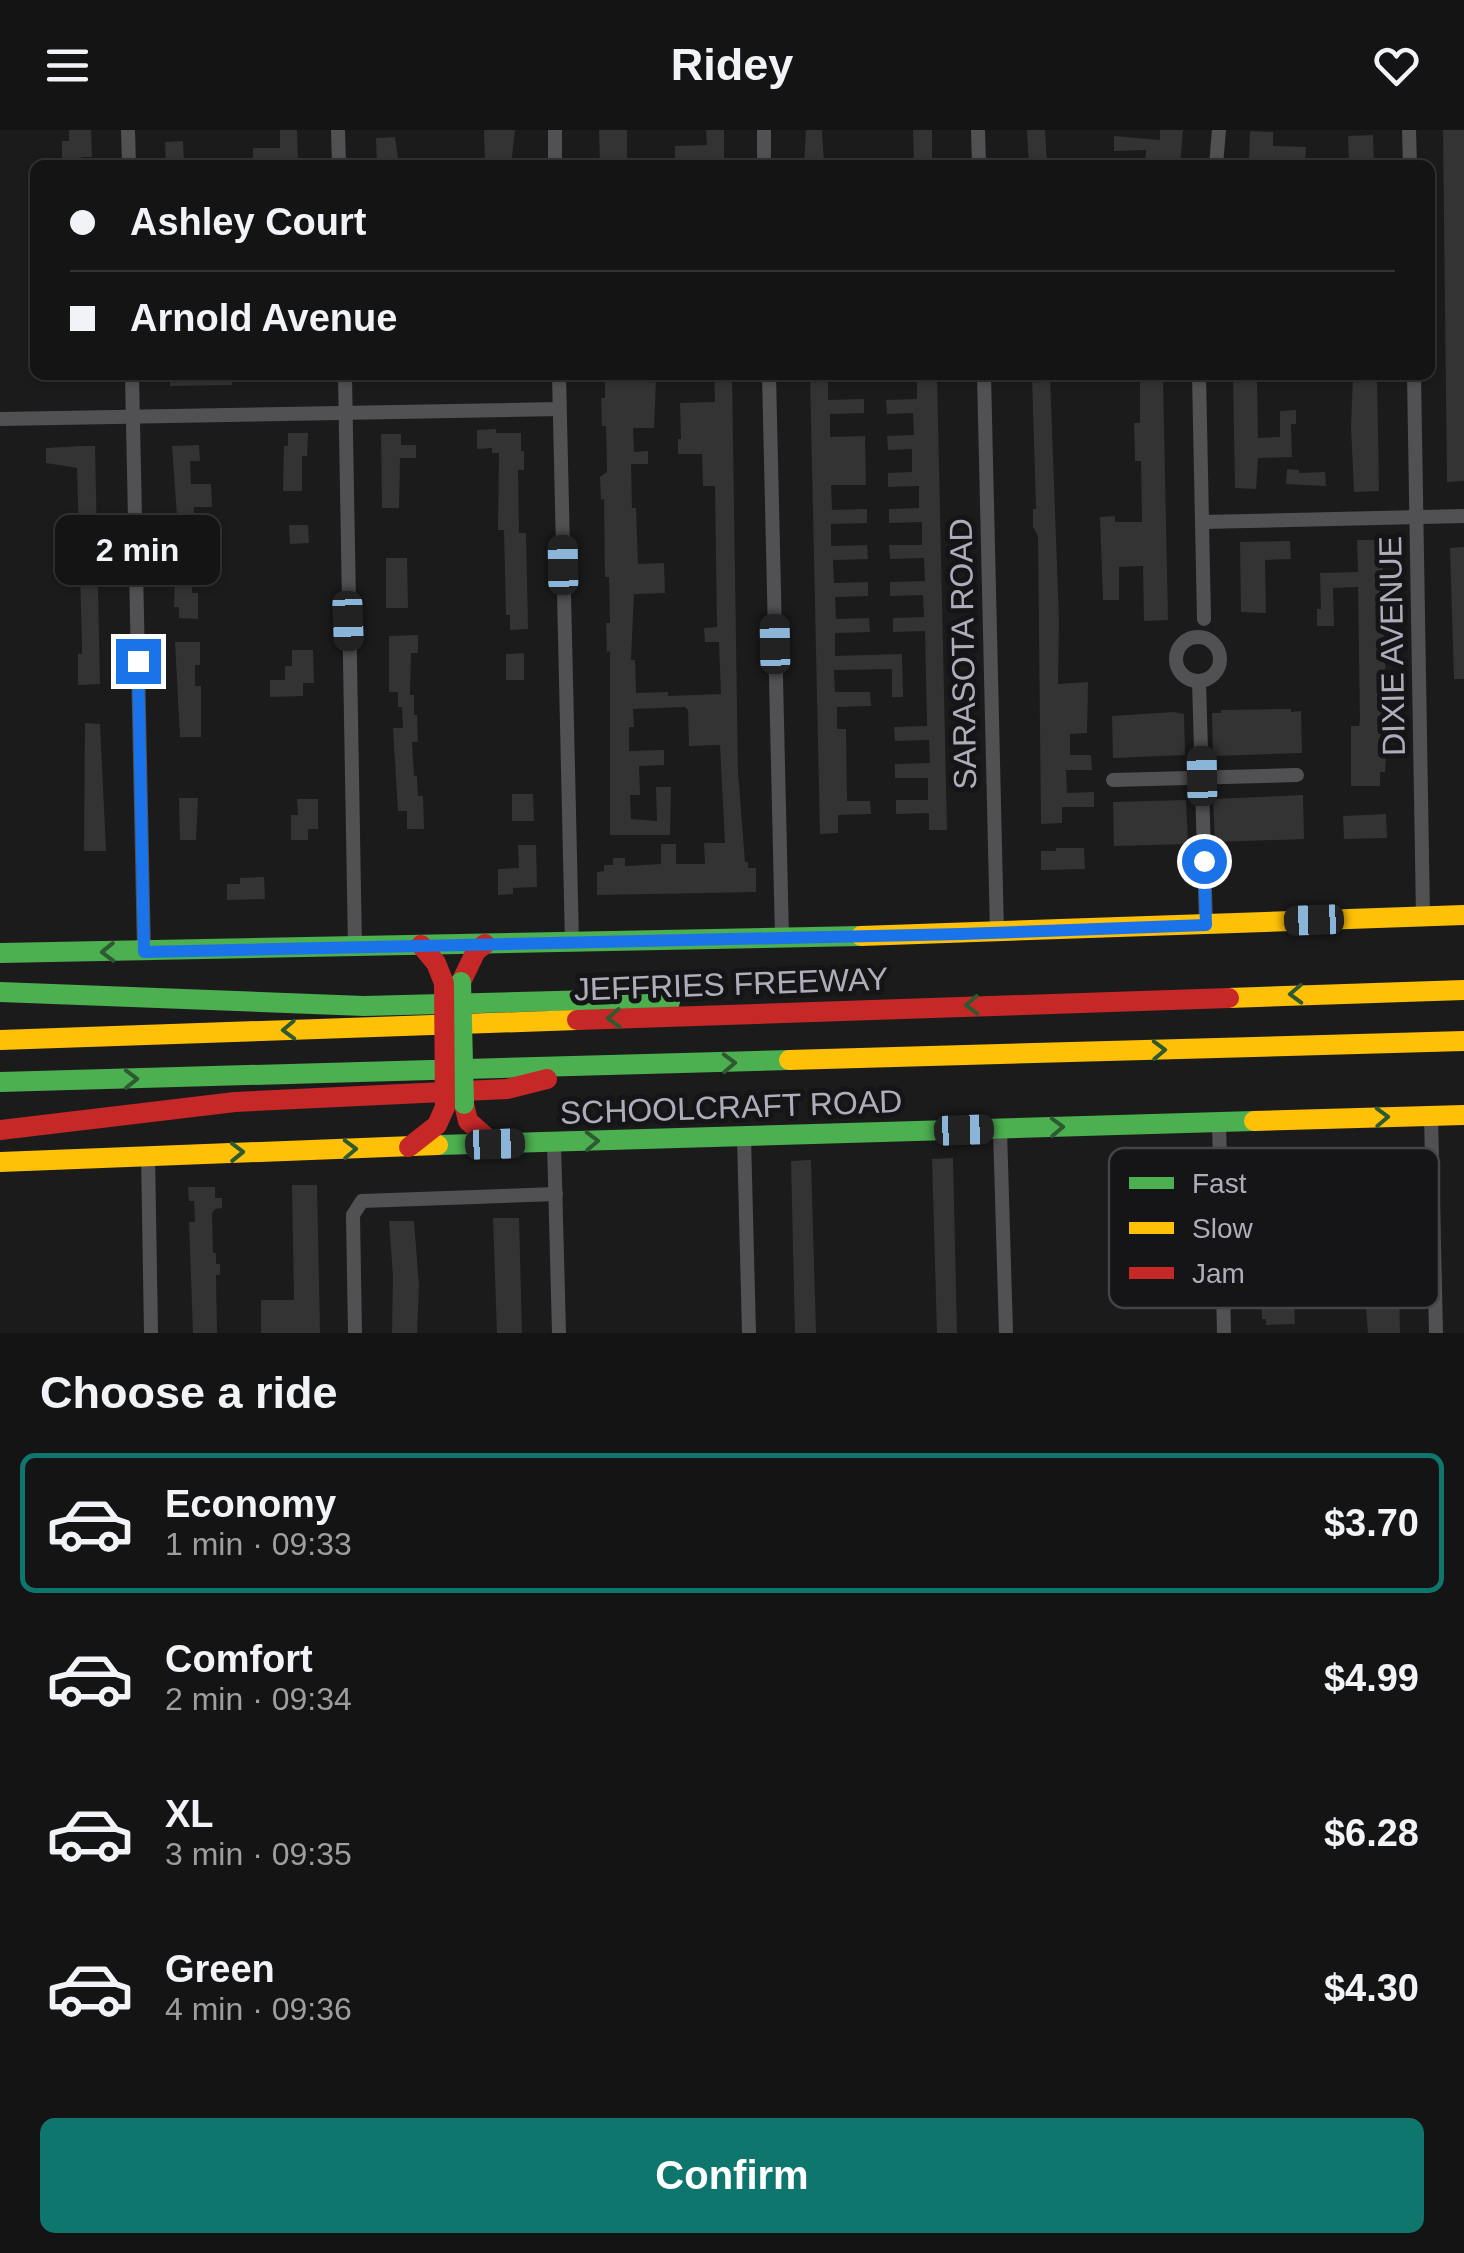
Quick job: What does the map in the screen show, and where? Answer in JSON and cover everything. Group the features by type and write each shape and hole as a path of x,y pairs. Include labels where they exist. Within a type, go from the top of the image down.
{"main road":[{"path":"0,954 782,938 1464,915"},
{"path":"452,982 485,944"},
{"path":"420,946 452,982 454,1105 495,1144"},
{"name":"JEFFRIES FREEWAY","path":"0,1040 1464,986"},
{"path":"0,992 364,1006 632,999 816,1010"},
{"path":"0,1082 1464,1041"},
{"path":"1326,1045 1464,1057"},
{"path":"0,1130 218,1103 507,1089 596,1068"},
{"path":"409,1147 437,1125 454,1105"},
{"name":"SCHOOLCRAFT ROAD","path":"0,1162 148,1154 1464,1114"}],"street":[{"path":"128,130 129,160"},
{"path":"338,130 339,160"},
{"path":"554,130 555,160"},
{"path":"764,130 764,160"},
{"path":"978,130 979,160"},
{"path":"1216,160 1219,130"},
{"path":"1409,130 1410,160"},
{"path":"132,380 144,952"},
{"path":"344,380 356,947"},
{"path":"559,380 572,942"},
{"path":"769,380 782,938"},
{"name":"SARASOTA ROAD","path":"984,380 997,932"},
{"path":"1199,380 1204,619"},
{"name":"DIXIE AVENUE","path":"1414,380 1423,916"},
{"path":"0,419 560,408"},
{"path":"1202,522 1464,516"},
{"path":"1199,681 1206,925"},
{"path":"1113,780 1297,775"},
{"path":"1431,1116 1432,1148"},
{"path":"1219,1122 1220,1148"},
{"path":"1000,1129 1006,1333"},
{"path":"744,1137 749,1333"},
{"path":"554,1142 559,1333"},
{"path":"148,1154 152,1333"},
{"path":"356,1333 353,1220 354,1210 362,1201 556,1194"},
{"path":"1223,1308 1224,1333"},
{"path":"1435,1308 1436,1333"}],"building":[{"path":"69,130 91,130 92,157 62,160 62,141 69,141"},
{"path":"280,130 297,130 298,160 253,160 253,148 280,148"},
{"path":"484,130 515,130 512,160 485,160"},
{"path":"599,130 627,130 627,160 600,160"},
{"path":"706,130 724,130 724,160 675,160 675,146 707,145"},
{"path":"806,130 822,130 824,160 804,160"},
{"path":"913,130 932,130 932,160 914,160"},
{"path":"1027,130 1045,130 1047,160 1029,160"},
{"path":"1160,130 1183,130 1180,160 1145,160 1146,150 1114,151 1114,136 1160,140"},
{"path":"1443,130 1464,130 1464,481 1447,482"},
{"path":"1250,131 1273,132 1273,146 1306,147 1305,160 1249,159"},
{"path":"1373,135 1374,160 1349,160 1348,136"},
{"path":"395,137 398,160 377,160 376,138"},
{"path":"183,141 184,160 166,160 165,142"},
{"path":"170,380 232,380 232,385 170,386"},
{"path":"605,380 656,380 654,428 633,428 634,452 648,451 648,464 631,464 632,508 636,508 638,564 664,563 665,593 634,594 631,660 635,660 636,693 721,694 719,642 705,642 704,628 717,627 715,486 703,486 702,454 678,454 678,439 680,403 715,402 714,380 732,380 738,773 745,862 748,868 756,868 756,892 597,895 597,872 604,871 604,865 613,865 613,858 625,858 625,866 661,864 661,844 676,844 676,864 705,864 704,843 725,843 720,745 689,746 685,707 633,709 634,727 629,727 629,751 664,750 664,765 639,766 640,795 630,795 631,819 657,821 656,787 671,787 670,835 610,835 610,651 607,652 606,623 610,623 609,577 605,577 600,477 607,472 601,398 605,398"},
{"path":"810,380 828,380 828,400 864,399 864,413 830,414 830,437 865,436 866,485 831,485 832,510 867,509 867,523 831,524 831,546 867,545 868,559 833,560 834,583 868,582 868,596 835,597 836,619 869,618 870,632 835,633 835,656 902,654 903,697 892,697 892,669 834,670 835,692 870,692 871,706 837,707 837,729 846,729 847,801 870,801 871,814 838,815 838,833 820,834"},
{"path":"917,380 937,380 947,830 929,830 929,813 896,814 896,800 928,800 928,778 895,778 895,764 930,763 929,740 895,741 894,727 927,726 925,631 893,632 893,618 924,617 923,595 890,596 890,582 925,581 924,558 890,559 889,545 922,545 922,522 889,523 889,509 919,508 919,486 888,487 888,473 912,472 912,449 888,450 887,436 914,435 913,413 887,414 886,400 917,399"},
{"path":"1032,380 1050,380 1058,684 1088,682 1087,733 1070,734 1070,755 1091,755 1092,770 1066,770 1067,793 1094,792 1094,807 1062,807 1062,823 1041,824 1038,536 1033,527 1036,509"},
{"path":"1140,380 1163,380 1168,620 1144,621 1143,566 1119,567 1119,600 1103,600 1100,517 1115,516 1115,522 1142,522 1141,461 1135,461 1134,423 1140,423"},
{"path":"1233,380 1257,380 1258,438 1280,437 1280,411 1296,410 1296,424 1291,424 1292,457 1258,458 1256,489 1235,488"},
{"path":"1353,380 1377,380 1379,491 1354,492"},
{"path":"496,429 496,433 521,433 524,451 524,470 518,470 519,533 526,533 528,629 510,630 510,615 506,615 504,530 498,530 499,453 492,453 492,448 477,449 477,430"},
{"path":"288,433 308,433 307,456 302,456 302,491 283,491"},
{"path":"381,434 401,434 401,445 416,445 416,458 400,458 399,508 382,508"},
{"path":"199,445 200,461 190,461 191,484 211,484 212,507 194,507 193,544 179,544 172,446"},
{"path":"95,446 100,684 78,685 82,642 77,468 46,463 46,448"},
{"path":"1287,469 1299,473 1325,472 1326,486 1286,484"},
{"path":"289,525 308,525 309,543 290,544"},
{"path":"1357,540 1382,540 1387,741 1380,786 1351,786 1351,726 1359,726 1360,721 1358,587 1333,588 1334,626 1317,626 1317,609 1321,609 1320,573 1358,572"},
{"path":"1290,541 1291,559 1265,560 1266,613 1241,612 1240,542"},
{"path":"1464,547 1464,679 1454,679 1450,548"},
{"path":"386,558 407,558 408,608 386,608"},
{"path":"175,574 192,574 192,593 198,593 198,619 179,618 179,607 174,607"},
{"path":"418,635 418,653 411,653 410,695 414,695 417,715 418,742 412,742 414,776 418,796 423,796 424,829 407,829 407,811 398,811 393,728 403,728 402,707 398,707 398,692 389,692 389,636"},
{"path":"175,642 200,642 195,686 201,686 201,737 180,737"},
{"path":"292,650 313,650 314,683 303,683 303,696 270,697 270,680 285,680 285,666 292,666"},
{"path":"524,653 524,680 506,680 506,654"},
{"path":"1301,711 1302,753 1213,756 1212,713"},
{"path":"1184,714 1185,755 1113,758 1112,716"},
{"path":"85,723 100,724 106,851 84,851"},
{"path":"512,794 533,794 534,821 512,821"},
{"path":"1303,795 1304,839 1215,842 1213,799"},
{"path":"179,798 198,798 196,840 180,840"},
{"path":"297,799 318,799 318,829 308,829 308,840 291,840 291,815 298,815"},
{"path":"1186,800 1188,844 1114,846 1113,802"},
{"path":"1386,814 1387,838 1344,839 1343,816"},
{"path":"518,845 536,845 537,887 513,888 513,894 498,895 498,869 519,868"},
{"path":"1084,848 1085,869 1041,870 1041,851"},
{"path":"264,877 265,899 227,900 227,884 240,884 240,878"},
{"path":"953,1158 957,1333 937,1333 932,1159"},
{"path":"811,1160 816,1333 795,1333 791,1161"},
{"path":"292,1185 317,1185 320,1333 261,1333 261,1300 294,1300"},
{"path":"188,1187 215,1187 215,1198 222,1198 222,1208 212,1213 213,1253 216,1264 220,1264 220,1275 216,1275 217,1333 193,1333 189,1222 195,1222 194,1201 189,1201"},
{"path":"493,1218 519,1218 522,1333 497,1333"},
{"path":"389,1221 414,1221 419,1286 417,1333 392,1333"},
{"path":"1262,1308 1294,1308 1295,1324 1266,1325 1266,1319 1262,1319"},
{"path":"1366,1308 1399,1308 1400,1333 1368,1333"}],"traffic: fast":[{"path":"0,953 861,936"},
{"path":"461,982 464,1104"},
{"path":"0,992 364,1006 632,999 670,1002"},
{"path":"0,1082 789,1060"},
{"path":"438,1145 1254,1121"}],"traffic: slow":[{"path":"861,936 1464,915"},
{"path":"1229,998 1464,990"},
{"path":"0,1040 577,1020"},
{"path":"789,1060 1464,1041"},
{"path":"1254,1121 1464,1115"},
{"path":"0,1162 438,1145"}],"traffic: jam":[{"path":"461,982 476,951 485,944"},
{"path":"421,945 436,963 444,983"},
{"path":"444,983 445,1107"},
{"path":"577,1020 1229,998"},
{"path":"0,1130 235,1102 507,1089 547,1079"},
{"path":"464,1104 468,1121 495,1145"},
{"path":"409,1147 437,1125 445,1107"}],"route":[{"path":"138,661 144,952 1206,925 1204,861"}]}
